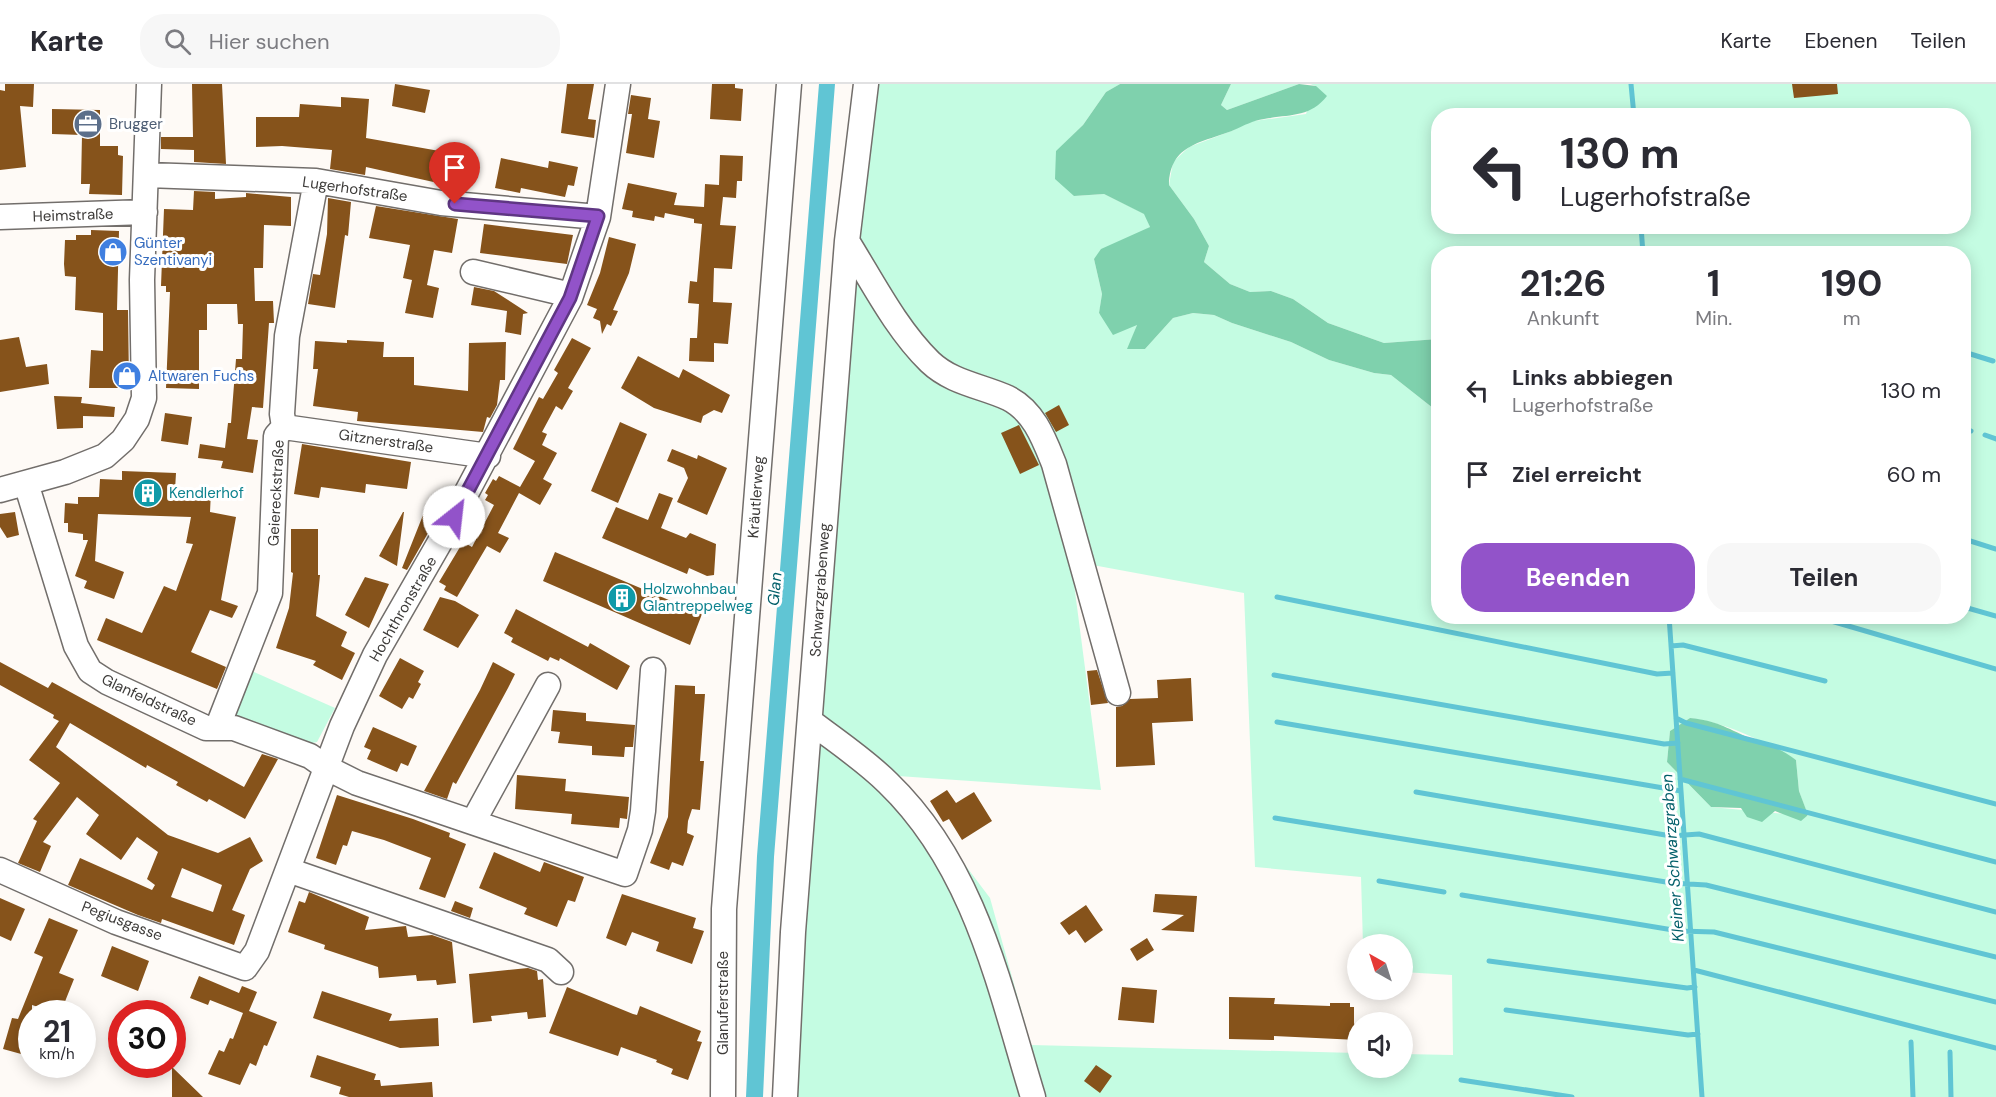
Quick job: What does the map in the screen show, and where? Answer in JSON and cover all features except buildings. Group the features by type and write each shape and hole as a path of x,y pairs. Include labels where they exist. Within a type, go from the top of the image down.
{"street":[{"path":"0,490 105,456 123,440 137,419 144,398 142,280 149,84"},
{"name":"Hochthronstraße","path":"327,768 342,726 378,649 416,587 488,456 572,295 598,216 618,84"},
{"name":"Kräutlerweg","path":"724,909 789,84"},
{"name":"Schwarzgrabenweg","path":"785,1097 793,932 847,241 866,84"},
{"name":"Lugerhofstraße","path":"147,175 316,181 441,202 598,216"},
{"name":"Geiereckstraße","path":"218,726 270,593 276,436 284,427 282,414 287,336 316,181"},
{"name":"Heimstraße","path":"0,218 145,212"},
{"path":"847,241 904,330 930,362 955,379 1009,399 1030,417 1039,429 1054,464 1118,693"},
{"path":"473,272 572,295"},
{"name":"Gitznerstraße","path":"284,427 488,456"},
{"name":"Glanfeldstraße","path":"26,483 61,602 76,646 90,671 107,682 206,728 218,726 234,728 310,756 327,768 357,783 625,874 640,830 643,811 653,670"},
{"path":"473,822 548,685"},
{"path":"810,721 888,783 951,862 967,894 984,939 1016,1033 1033,1097"},
{"path":"327,768 288,870 548,960 561,972"},
{"name":"Pegiusgasse","path":"0,870 116,922 245,968 257,951 288,870"},
{"name":"Glanuferstraße","path":"723,1097 724,909"}],"green space":[{"path":"868,84 1120,84 1106,92 1083,125 1056,152 1074,196 1104,194 1145,214 1150,227 1094,259 1102,294 1099,314 1137,325 1128,349 1145,349 1173,318 1193,313 1214,315 1291,342 1329,360 1374,373 1391,375 1431,406 1431,624 1971,624 1971,246 1431,246 1431,340 1384,343 1328,323 1293,299 1271,291 1250,292 1230,284 1204,262 1209,246 1194,219 1169,185 1173,162 1189,147 1234,130 1247,122 1306,114 1316,86 1310,84 1996,84 1996,1097 790,1097","holes":["1071,561 1244,593 1255,867 1361,877 1363,934 1413,934 1413,973 1452,975 1453,1055 1413,1054 1413,1078 1347,1078 1347,1053 1031,1045 990,898 898,776 1101,790","1690,718 1704,720 1745,734 1796,760 1799,791 1808,816 1711,807 1667,762 1670,731"]},
{"path":"1120,84 1231,84 1221,105 1227,110 1299,84 1316,86 1327,96 1306,112 1249,123 1190,147 1175,161 1169,185 1194,219 1209,246 1204,262 1230,284 1250,292 1271,291 1293,299 1328,323 1384,343 1431,340 1431,406 1391,375 1374,373 1329,360 1291,342 1214,315 1193,313 1173,318 1145,349 1127,349 1137,325 1113,335 1099,313 1102,294 1094,259 1101,249 1150,227 1144,214 1104,194 1074,196 1055,179 1056,151 1083,125 1106,92"},
{"path":"1231,84 1299,84 1227,110 1221,105"},
{"path":"245,668 335,708 317,742 302,745 231,714"},
{"path":"1690,718 1721,725 1790,755 1796,760 1799,791 1808,815 1801,821 1775,811 1762,822 1747,817 1741,808 1711,807 1667,762 1670,731"}],"water":[{"path":"819,84 835,84 774,857 763,1097 746,1097 757,856"}],"waterway":[{"name":"Kleiner Schwarzgraben","path":"1631,84 1633,108"},
{"name":"Kleiner Schwarzgraben","path":"1642,234 1642,246"},
{"path":"1971,354 1993,361"},
{"path":"1985,435 1996,439"},
{"path":"1971,541 1996,549"},
{"path":"1277,597 1657,674 1673,673"},
{"path":"1971,609 1996,616"},
{"name":"Kleiner Schwarzgraben","path":"1670,624 1702,1097"},
{"path":"1841,624 1996,669"},
{"path":"1671,646 1683,645 1825,681"},
{"path":"1274,675 1664,744 1678,743"},
{"path":"1676,718 1686,723 1996,804"},
{"path":"1277,722 1681,791"},
{"path":"1680,779 1996,862"},
{"path":"1416,792 1671,836 1699,834 1996,912"},
{"path":"1275,818 1672,883 1706,885 1996,957"},
{"path":"1379,881 1444,892"},
{"path":"1462,895 1679,931 1714,932 1996,1002"},
{"path":"1489,961 1687,988 1695,987"},
{"path":"1694,970 1996,1048"},
{"path":"1506,1010 1688,1035 1698,1034"},
{"path":"1911,1042 1913,1097"},
{"path":"1950,1052 1951,1097"},
{"path":"1461,1080 1572,1097"}],"place":[{"name":"Brugger","path":"88,124"},
{"name":"Günter Szentivanyi","path":"113,252"},
{"name":"Altwaren Fuchs","path":"127,376"},
{"name":"Kendlerhof","path":"148,493"},
{"name":"Holzwohnbau Glantreppelweg","path":"622,598"}],"route":[{"path":"454,517 570,298 598,216 455,204"}],"water label":[{"name":"Glan","path":"774,589"}]}
